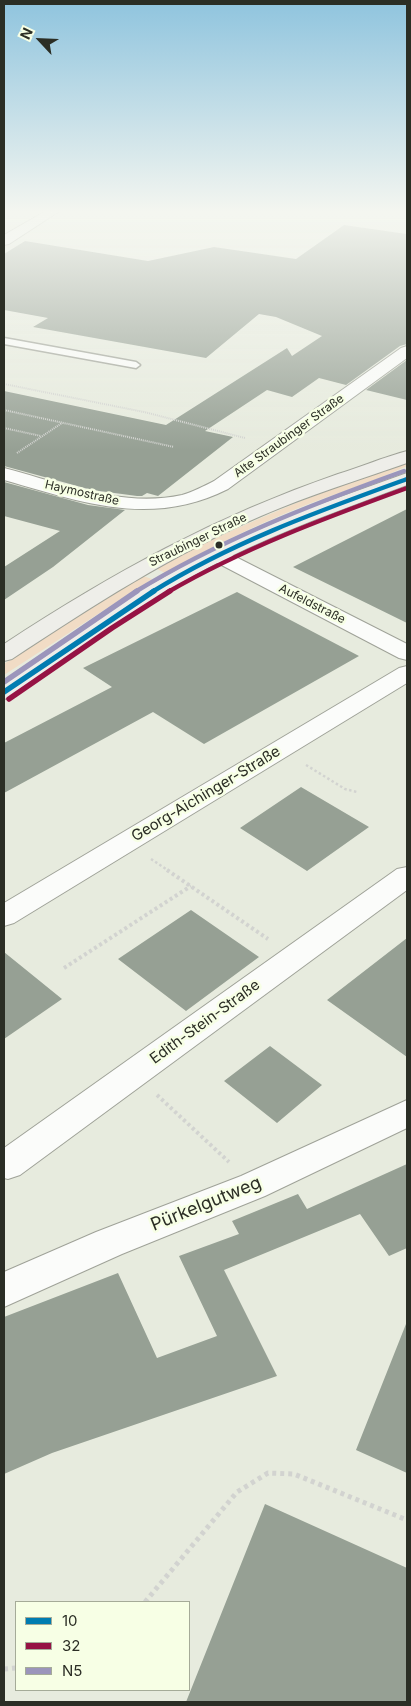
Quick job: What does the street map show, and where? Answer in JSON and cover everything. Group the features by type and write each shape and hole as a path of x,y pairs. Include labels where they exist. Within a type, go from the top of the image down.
{"main road":[{"name":"Straubinger Straße","path":"4,654 116,582 179,547 292,497 407,457"},
{"name":"Straubinger Straße","path":"4,692 128,607 217,555 333,506 407,480"}],"street":[{"name":"Alte Straubinger Straße","path":"162,504 186,500 221,486 407,351"},
{"name":"Haymostraße","path":"8,465 97,499 128,504 162,504"},
{"name":"Aufeldstraße","path":"217,555 407,652"},
{"name":"Georg-Aichinger-Straße","path":"4,916 407,673"},
{"name":"Edith-Stein-Straße","path":"4,1162 8,1165 407,876"},
{"name":"Pürkelgutweg","path":"4,1290 109,1243 254,1186 407,1113"}],"lane":[{"path":"4,341 136,365"}],"path":[{"path":"4,384 144,412 276,446"},
{"path":"4,410 174,447"},
{"path":"8,465 62,423"},
{"path":"4,428 42,437"},
{"path":"280,750 345,788 357,792"},
{"path":"126,842 295,957"},
{"path":"64,968 191,886"},
{"path":"134,1074 254,1186"},
{"path":"146,1601 237,1492 268,1473 294,1474 407,1520"}],"shaded area":[{"path":"404,463 407,466 394,472 263,523 165,573 155,568 277,511"},
{"path":"143,576 152,579 4,675 4,664 92,606"}],"building":[{"path":"4,292 407,292 407,344 400,346 346,385 319,378 292,397 267,390 205,431 233,437 158,496 147,493 137,496 92,490 4,466 4,391 166,425 287,348 292,356 322,336 276,317 259,314 206,358 33,327 48,318 4,310"},
{"path":"407,360 407,400 366,390"},
{"path":"4,482 88,505 125,510 53,567 4,600 4,567 60,531 4,516"},
{"path":"407,509 407,623 293,567"},
{"path":"237,592 359,656 204,744 153,712 4,793 4,743 112,687 83,668"},
{"path":"301,787 369,827 307,871 240,828"},
{"path":"191,910 259,957 186,1011 118,959"},
{"path":"407,938 407,1057 327,1000"},
{"path":"4,952 62,999 4,1039"},
{"path":"270,1046 322,1085 277,1123 224,1081"},
{"path":"407,1164 407,1248 389,1256 360,1214 224,1270 277,1376 52,1453 4,1474 4,1317 118,1273 157,1358 217,1336 179,1256 239,1234 232,1221 298,1194 307,1209"},
{"path":"407,1324 407,1473 356,1450"},
{"path":"265,1504 407,1568 407,1702 186,1702"}],"transit line":[{"name":"N5","path":"4,682 106,610 186,561 284,515 404,471"},
{"name":"10","path":"4,692 135,602 217,555 287,523 407,479"},
{"name":"32","path":"9,699 138,610 220,563 289,532 407,488"}]}
